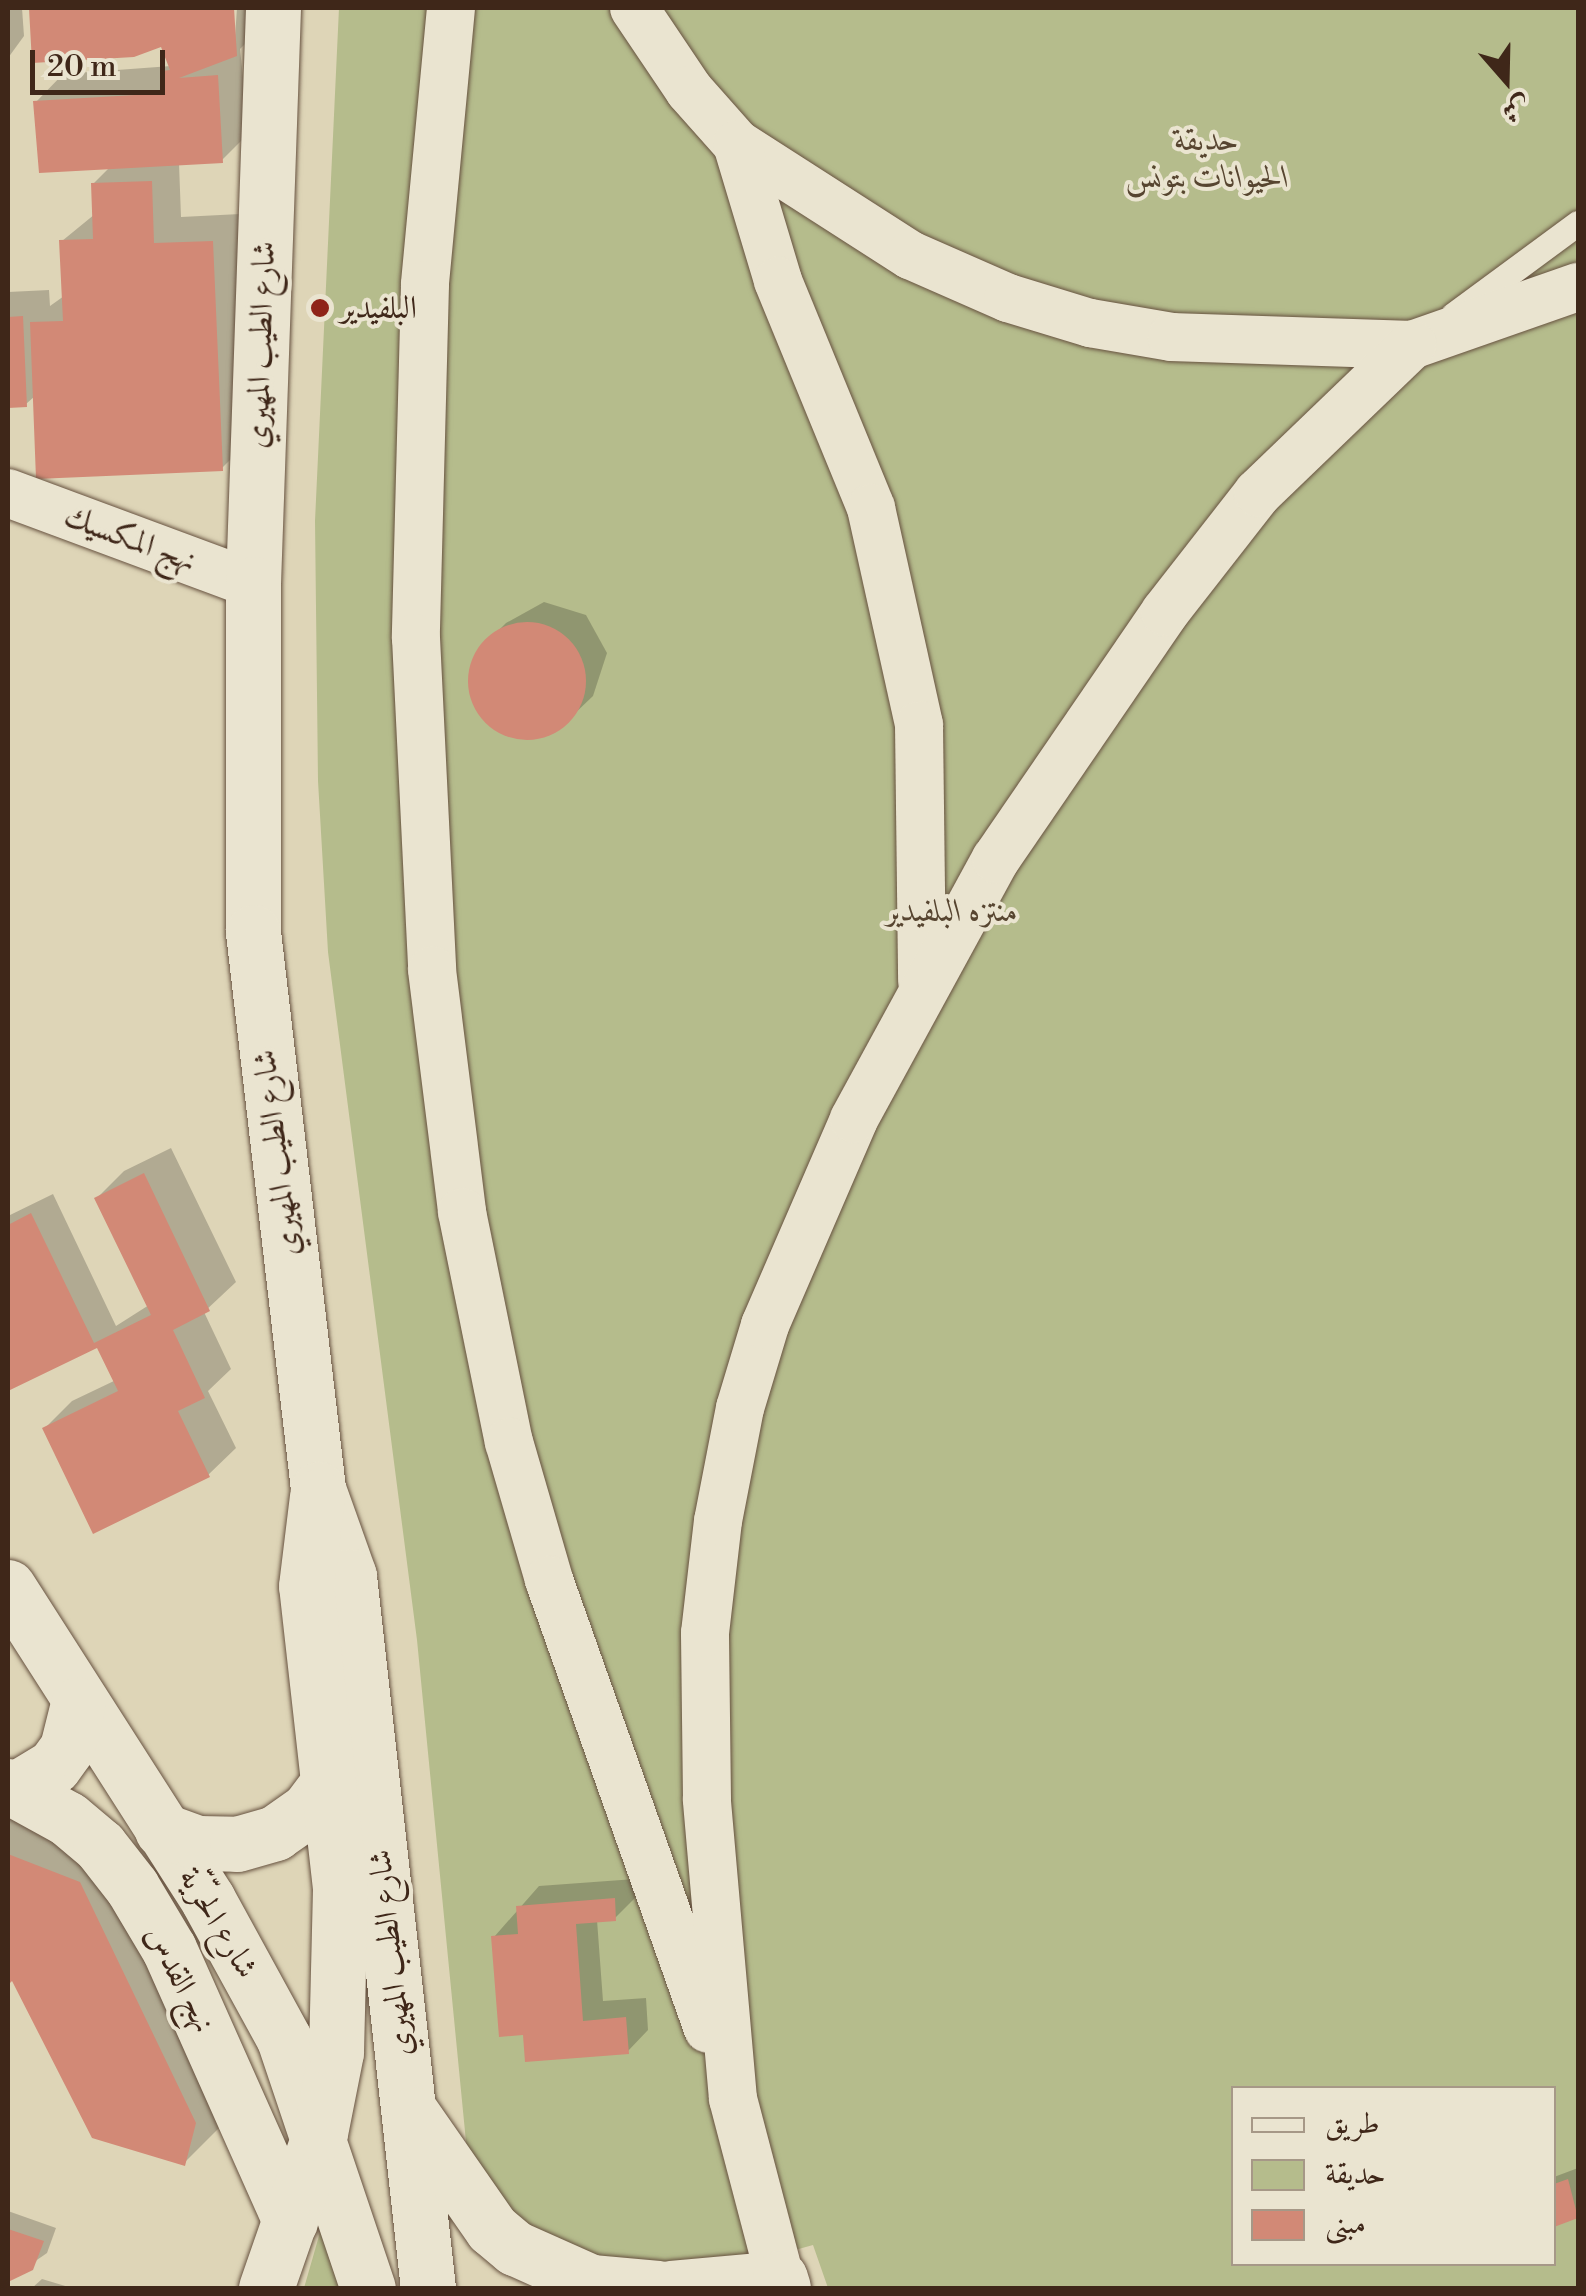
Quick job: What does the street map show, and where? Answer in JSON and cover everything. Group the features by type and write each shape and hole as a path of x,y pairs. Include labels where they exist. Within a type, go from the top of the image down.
{"main road":[{"name":"شارع الطيب المهيري","path":"273,8 253,584 254,932 318,1489 350,1576 428,2288"},
{"path":"266,2288 320,2133 336,2052 340,1980 330,1780 306,1586 318,1489"},
{"name":"شارع الحرّيّة","path":"8,1587 78,1704 162,1830 284,2039 320,2133 368,2288"},
{"path":"12,1787 54,1766 71,1737 78,1704"},
{"path":"162,1830 198,1843 237,1844 274,1833 306,1811 330,1780"},
{"name":"نهج القدس","path":"12,1787 90,1836 132,1887 169,1948 290,2221"},
{"path":"408,2108 492,2229 515,2248 590,2282 658,2288"},
{"path":"670,2288 781,2284"}],"street":[{"path":"451,8 425,285 416,638 432,970 462,1212 509,1442 549,1580 733,2098 781,2284"},
{"path":"634,8 689,90 737,144 910,255 1008,298 1090,324 1172,337 1412,345 1578,287"},
{"path":"737,144 778,281 870,508 919,725 922,986"},
{"path":"733,2098 707,1799 706,1633 718,1522 740,1408 780,1283 922,986 996,859 1165,612 1258,493 1412,345"},
{"name":"نهج المكسيك","path":"8,494 253,584"}],"lane":[{"path":"1412,345 1578,223"}],"green space":[{"name":"منتزه البلفيدير","path":"339,8 1578,8 1578,2288 828,2288 813,2245 659,2288 517,2229 467,2152 417,1640 328,952 318,781 315,521"},
{"path":"323,2222 350,2288 304,2288"}],"building":[{"path":"29,8 234,8 237,56 179,78 218,75 223,163 39,173 33,101 152,94 164,90 162,71 170,70 161,47 134,57 32,63"},
{"path":"152,181 154,243 213,241 223,471 36,479 30,322 63,321 59,240 93,239 91,183"},
{"path":"23,316 27,407 8,408 8,317"},
{"path":"527,622 560,632 576,648 586,681 576,714 560,730 527,740 494,730 478,714 468,681 478,648 494,632"},
{"path":"144,1173 210,1311 173,1330 205,1398 178,1411 210,1477 93,1534 42,1428 118,1391 97,1348 8,1391 8,1225 31,1213 94,1343 151,1315 94,1198"},
{"path":"8,1854 80,1882 196,2123 185,2166 92,2138 12,1981 8,1985"},
{"path":"615,1898 616,1921 576,1924 583,2021 626,2017 629,2054 525,2062 523,2035 499,2037 491,1936 518,1934 516,1906"},
{"path":"1568,2179 1578,2218 1556,2226 1556,2183"},
{"path":"8,2229 44,2241 33,2270 8,2282"}],"place":[{"name":"البلفيدير","path":"320,308"}],"park label":[{"name":"حديقة الحيوانات بتونس","path":"1207,160"}]}
